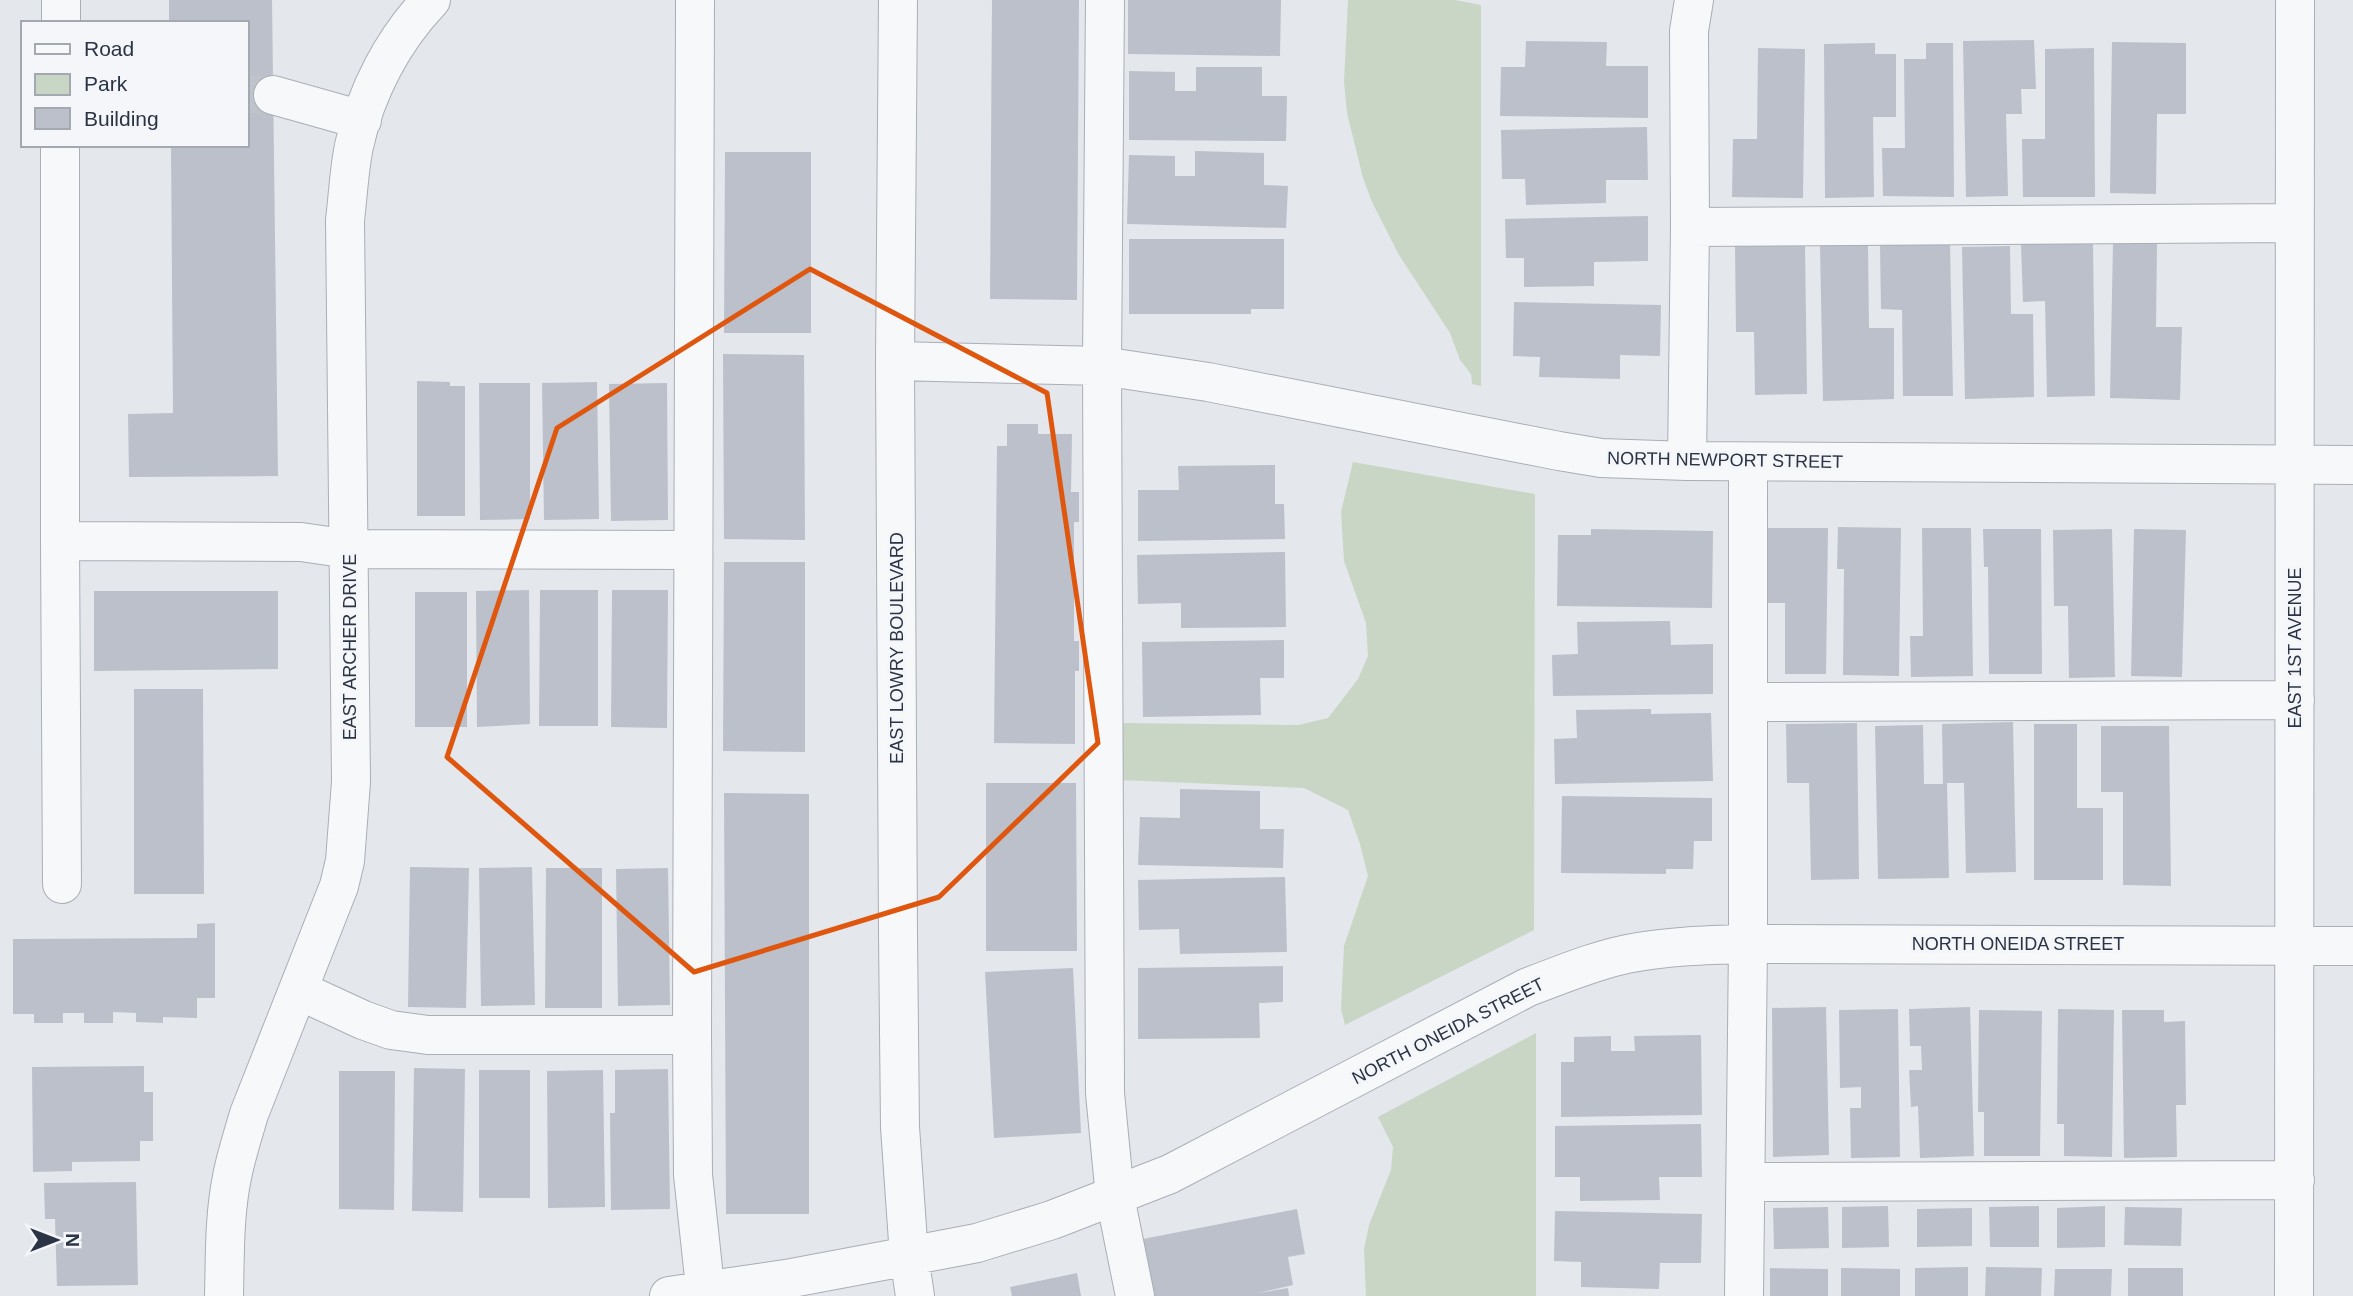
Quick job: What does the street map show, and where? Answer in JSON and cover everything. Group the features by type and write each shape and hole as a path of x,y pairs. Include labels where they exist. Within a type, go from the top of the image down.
{"street":[{"path":"61,0 61,21"},
{"name":"EAST ARCHER DRIVE","path":"224,1296 227,1212 232,1178 249,1114 339,886 349,828 351,782 345,220 354,145 380,70 402,34 431,0"},
{"path":"693,1295 695,0"},
{"name":"EAST LOWRY BOULEVARD","path":"898,0 895,361 900,1126 909,1256 915,1296"},
{"path":"1105,0 1102,366 1105,1093 1115,1197 1135,1296"},
{"path":"1687,461 1689,31 1695,0"},
{"name":"EAST 1ST AVENUE","path":"2294,1296 2295,0"},
{"path":"273,95 362,120"},
{"path":"60,147 62,884"},
{"path":"1690,228 2295,223"},
{"name":"NORTH NEWPORT STREET","path":"895,361 1102,366 1208,382 1601,457 1687,461 2353,464"},
{"path":"1744,1296 1748,944 1748,461"},
{"path":"60,541 300,542 349,549 693,550"},
{"path":"1748,702 2295,700"},
{"name":"NORTH ONEIDA STREET","path":"693,1295 977,1243 1052,1220 1170,1174 1528,987 1581,967 1625,955 1665,948 1748,944 2353,946"},
{"path":"298,990 382,1027 428,1035 692,1035"},
{"path":"1746,1182 2295,1180"}],"highlighted area":[{"path":"810,269 1047,393 1098,743 939,897 694,972 447,757 557,428"}],"green space":[{"path":"1348,0 1455,0 1481,5 1481,386 1472,384 1471,374 1460,360 1450,333 1399,255 1363,178 1347,113 1344,82"},
{"path":"1353,462 1535,494 1534,930 1345,1025 1341,1009 1344,946 1368,876 1348,810 1304,788 1121,780 1121,723 1298,725 1328,718 1358,679 1368,656 1366,623 1344,561 1341,512"},
{"path":"1536,1033 1536,1296 1366,1296 1364,1249 1369,1225 1391,1170 1393,1147 1378,1117"}],"building":[{"path":"169,0 272,0 278,476 129,477 128,414 173,413 171,147 248,147 248,21 169,21"},
{"path":"992,0 1079,0 1077,300 990,299"},
{"path":"1128,0 1281,0 1280,56 1128,54"},
{"path":"2034,40 2036,89 2021,89 2022,114 2006,114 2008,196 1966,197 1963,41"},
{"path":"1526,41 1607,42 1606,66 1648,66 1648,118 1500,116 1501,67 1525,67"},
{"path":"2112,42 2186,43 2186,114 2157,114 2156,194 2110,193"},
{"path":"1875,43 1875,54 1896,54 1896,117 1873,117 1874,197 1825,198 1824,44"},
{"path":"1926,43 1953,43 1954,197 1883,196 1882,148 1905,148 1904,59 1926,59"},
{"path":"1758,48 1805,49 1803,198 1732,197 1733,139 1757,139"},
{"path":"2094,48 2095,197 2023,197 2022,139 2045,139 2045,49"},
{"path":"1196,67 1262,67 1262,96 1287,96 1286,141 1129,140 1129,71 1175,72 1175,91 1196,91"},
{"path":"1647,127 1648,180 1606,180 1606,203 1526,205 1525,179 1502,179 1501,130"},
{"path":"1195,151 1264,153 1264,185 1288,186 1286,228 1127,224 1129,155 1175,156 1175,176 1195,176"},
{"path":"725,152 811,152 811,333 724,333"},
{"path":"1648,216 1648,261 1594,262 1594,286 1524,287 1524,258 1506,258 1505,219"},
{"path":"1129,239 1284,239 1284,309 1251,309 1251,314 1129,314"},
{"path":"2093,243 2095,396 2047,397 2045,301 2023,302 2021,244"},
{"path":"2113,243 2157,244 2156,327 2182,327 2180,400 2110,398"},
{"path":"1805,244 1807,394 1755,395 1754,332 1736,332 1735,245"},
{"path":"1868,244 1869,328 1894,328 1894,399 1823,401 1820,245"},
{"path":"1880,244 1950,244 1953,396 1903,396 1902,310 1881,309"},
{"path":"2010,246 2011,314 2033,314 2034,397 1965,399 1962,247"},
{"path":"1514,302 1661,305 1660,356 1620,355 1620,379 1539,377 1540,357 1513,356"},
{"path":"723,354 804,355 805,540 724,539"},
{"path":"417,381 450,382 450,386 465,386 465,516 417,516"},
{"path":"597,382 599,519 544,520 542,383"},
{"path":"479,383 530,383 530,519 480,520"},
{"path":"667,383 668,520 611,521 609,384"},
{"path":"1007,424 1038,424 1038,434 1072,434 1071,492 1079,492 1079,522 1074,522 1074,641 1079,641 1079,671 1075,671 1075,744 994,743 997,446 1007,446"},
{"path":"1275,465 1275,504 1284,504 1285,539 1138,541 1138,490 1179,490 1178,466"},
{"path":"1838,527 1901,528 1899,676 1843,675 1844,569 1837,569"},
{"path":"1768,528 1828,528 1826,674 1785,674 1785,603 1768,603"},
{"path":"1922,528 1971,528 1973,676 1911,677 1910,636 1923,636"},
{"path":"1591,529 1713,531 1712,608 1557,606 1558,535 1591,535"},
{"path":"1983,529 2041,529 2042,674 1989,674 1988,567 1984,567"},
{"path":"2112,529 2115,677 2069,678 2068,606 2054,606 2053,530"},
{"path":"2134,529 2186,530 2182,677 2131,676"},
{"path":"1285,552 1286,627 1181,628 1181,603 1138,604 1137,555"},
{"path":"724,562 805,562 805,752 723,751"},
{"path":"529,590 530,724 477,727 476,591"},
{"path":"540,590 598,590 598,726 539,726"},
{"path":"612,590 668,590 667,728 611,727"},
{"path":"94,591 278,591 278,669 94,671"},
{"path":"415,592 467,592 467,727 415,727"},
{"path":"1670,621 1671,645 1713,644 1713,694 1553,696 1552,655 1578,654 1577,622"},
{"path":"1284,640 1284,678 1260,678 1261,715 1143,717 1142,642"},
{"path":"134,689 203,689 204,894 134,894"},
{"path":"1651,709 1651,714 1711,713 1713,781 1555,784 1554,739 1577,738 1576,710"},
{"path":"2013,722 2016,872 1966,873 1964,783 1947,783 1949,878 1878,879 1875,726 1923,725 1924,784 1943,784 1942,724"},
{"path":"1857,723 1859,879 1811,880 1809,783 1787,783 1786,724"},
{"path":"2034,724 2077,724 2077,808 2103,808 2103,880 2034,880"},
{"path":"2101,726 2169,726 2171,886 2123,885 2123,792 2101,792"},
{"path":"986,783 1076,783 1077,951 986,951"},
{"path":"1180,789 1260,791 1260,829 1284,829 1283,868 1138,865 1140,817 1180,818"},
{"path":"724,793 809,794 809,1214 726,1214"},
{"path":"1562,796 1712,798 1712,841 1694,841 1693,869 1666,869 1666,874 1561,873"},
{"path":"410,867 469,868 466,1008 408,1007"},
{"path":"532,867 535,1005 481,1006 479,868"},
{"path":"546,868 602,868 602,1008 545,1008"},
{"path":"668,868 670,1005 618,1006 616,869"},
{"path":"1285,877 1287,952 1180,954 1179,929 1139,930 1138,880"},
{"path":"215,923 215,998 197,998 197,1018 163,1017 163,1023 136,1022 136,1013 113,1012 113,1023 84,1023 84,1013 63,1013 63,1023 34,1023 34,1014 13,1014 13,939 197,938 197,924"},
{"path":"1283,966 1283,1002 1259,1003 1260,1038 1138,1039 1138,968"},
{"path":"1073,968 1081,1133 994,1138 985,972"},
{"path":"1826,1007 1829,1155 1773,1157 1772,1008"},
{"path":"1970,1007 1974,1156 1920,1158 1918,1106 1911,1107 1909,1070 1922,1070 1921,1046 1910,1046 1909,1009"},
{"path":"1898,1009 1900,1157 1851,1158 1850,1108 1861,1108 1861,1087 1840,1088 1839,1010"},
{"path":"2058,1009 2114,1010 2112,1157 2064,1156 2064,1124 2057,1124"},
{"path":"1979,1010 2042,1011 2040,1156 1984,1156 1984,1112 1978,1112"},
{"path":"2122,1010 2164,1010 2164,1022 2185,1021 2186,1105 2176,1105 2177,1157 2124,1158"},
{"path":"1701,1035 1702,1115 1561,1117 1561,1062 1574,1062 1574,1037 1611,1036 1611,1051 1635,1051 1634,1036"},
{"path":"144,1066 144,1092 153,1092 153,1141 140,1141 140,1161 72,1162 72,1171 33,1172 32,1067"},
{"path":"414,1068 465,1069 463,1212 412,1211"},
{"path":"668,1069 670,1209 611,1210 610,1113 615,1113 615,1070"},
{"path":"479,1070 530,1070 530,1198 479,1198"},
{"path":"603,1070 605,1207 548,1208 547,1071"},
{"path":"339,1071 395,1071 394,1210 339,1209"},
{"path":"1701,1124 1702,1177 1659,1177 1660,1200 1580,1201 1580,1177 1555,1177 1555,1126"},
{"path":"136,1182 138,1285 57,1286 55,1219 45,1219 44,1183"},
{"path":"1888,1206 1889,1247 1842,1248 1842,1207"},
{"path":"2039,1206 2039,1247 1990,1247 1989,1207"},
{"path":"2105,1206 2105,1247 2057,1248 2057,1208"},
{"path":"1828,1207 1829,1248 1774,1249 1773,1208"},
{"path":"2125,1207 2182,1208 2181,1246 2124,1245"},
{"path":"1972,1208 1972,1246 1917,1247 1917,1209"},
{"path":"1297,1209 1305,1254 1288,1257 1293,1285 1258,1293 1288,1288 1289,1296 1154,1296 1143,1239"},
{"path":"1555,1211 1702,1214 1701,1263 1660,1263 1659,1289 1581,1287 1581,1262 1554,1261"},
{"path":"1968,1267 1968,1296 1915,1296 1915,1268"},
{"path":"1986,1267 2042,1268 2041,1296 1985,1296"},
{"path":"1770,1268 1828,1269 1828,1296 1770,1296"},
{"path":"1841,1268 1900,1269 1900,1296 1841,1296"},
{"path":"2128,1268 2183,1268 2183,1296 2128,1296"},
{"path":"2055,1269 2112,1269 2111,1296 2054,1296"},
{"path":"1077,1273 1081,1296 1012,1296 1010,1287"}],"tunnel":[{"path":"248,94 273,95"}]}
